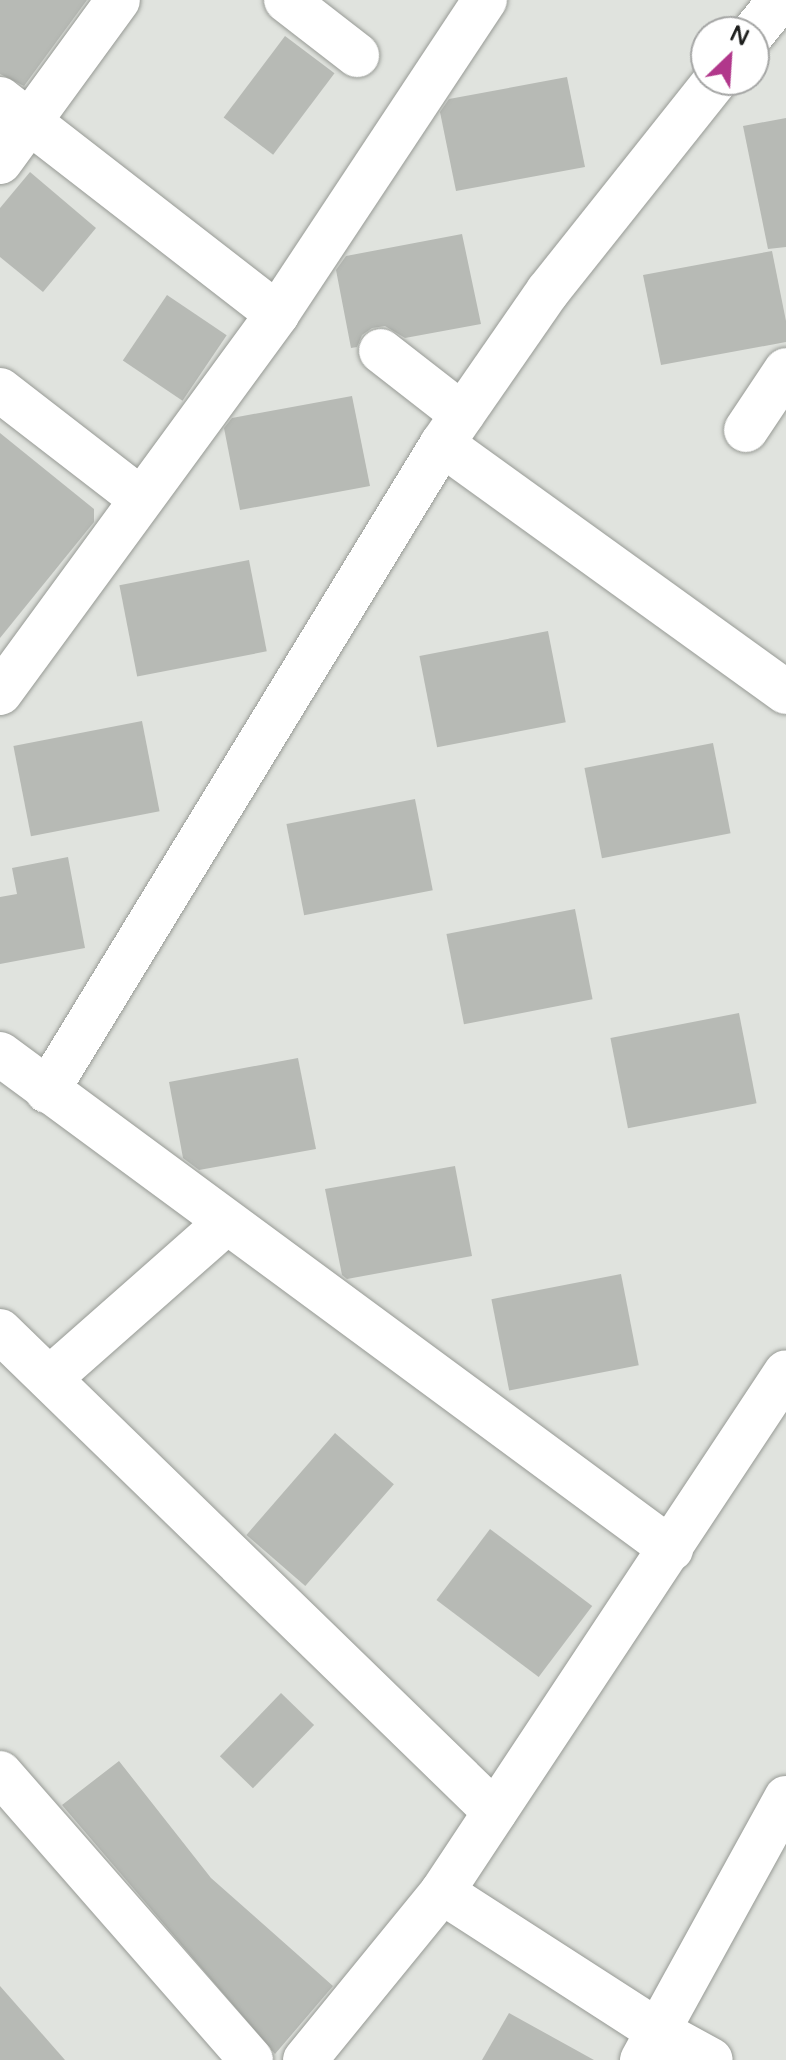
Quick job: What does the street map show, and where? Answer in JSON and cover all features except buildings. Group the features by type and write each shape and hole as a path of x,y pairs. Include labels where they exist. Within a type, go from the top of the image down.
{"street":[{"path":"0,162 15,110 118,0"},
{"path":"286,0 357,55"},
{"path":"4,680 277,314 485,0"},
{"path":"767,16 780,0"},
{"path":"47,1091 452,429 548,291 703,96"},
{"path":"15,110 277,314"},
{"path":"381,351 452,429 786,692"},
{"path":"746,430 786,370"},
{"path":"0,390 141,499"},
{"path":"0,1054 671,1549"},
{"path":"50,1378 226,1223"},
{"path":"0,1331 495,1812"},
{"path":"305,2060 442,1892 786,1372"},
{"path":"0,1773 251,2060"},
{"path":"650,2045 786,1798"},
{"path":"442,1892 650,2045 711,2060"}]}
